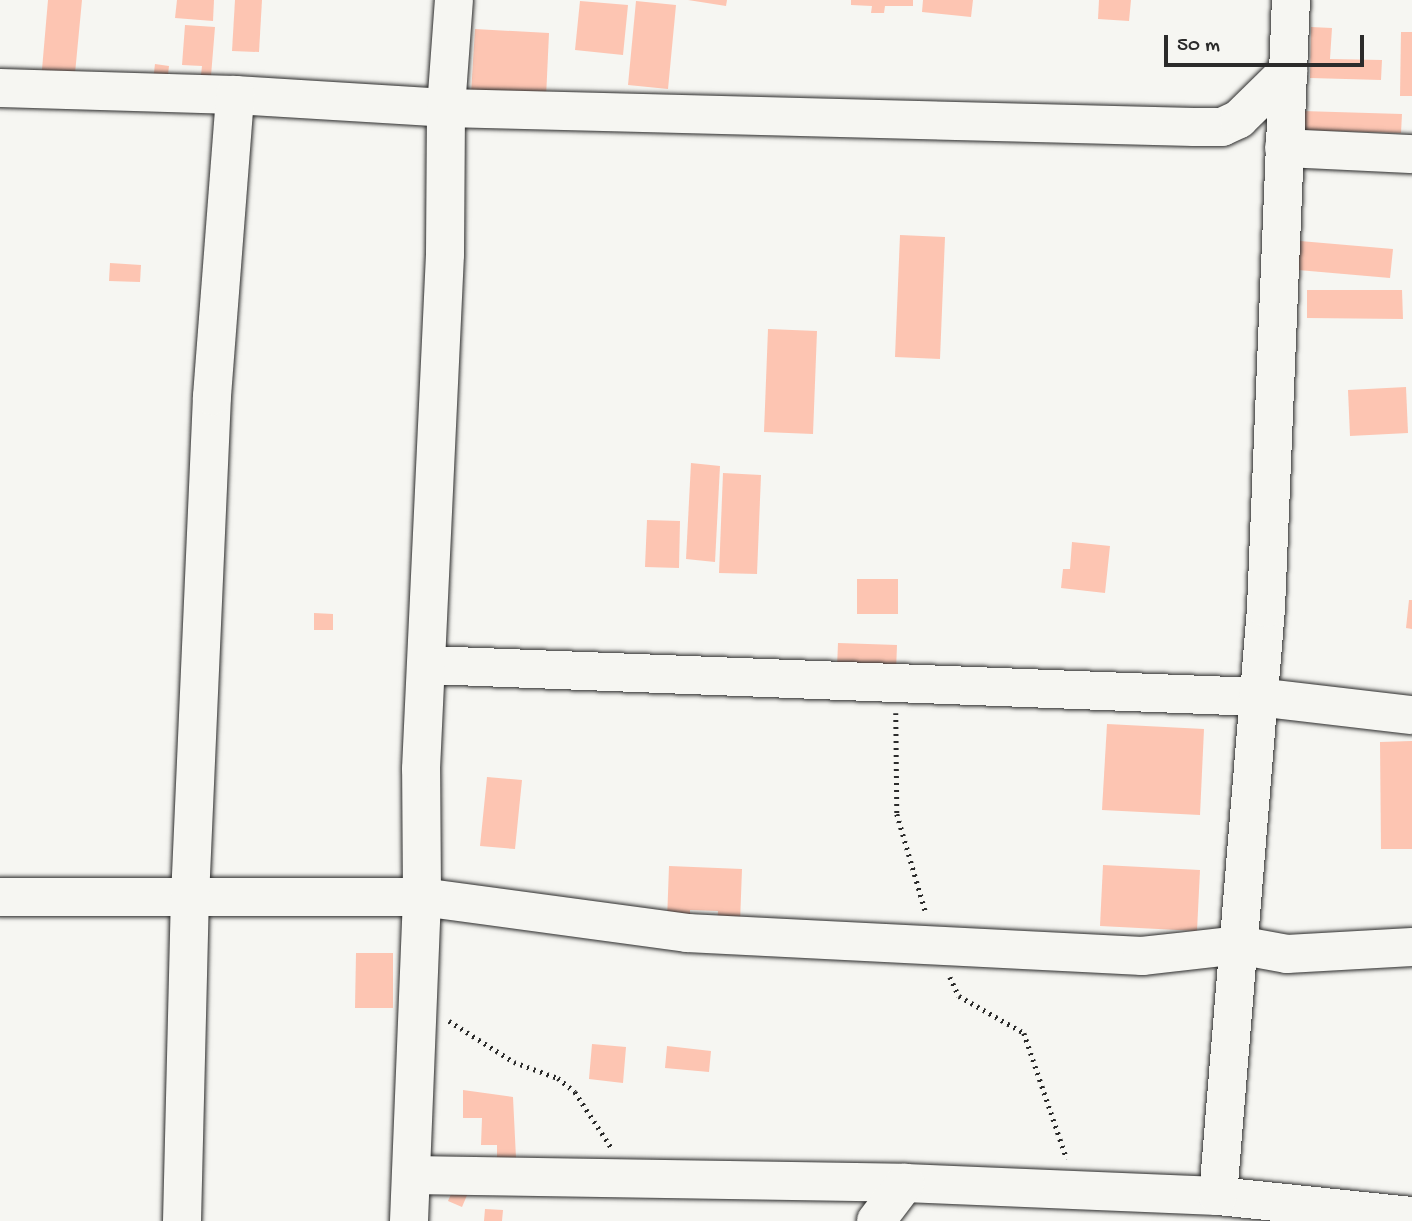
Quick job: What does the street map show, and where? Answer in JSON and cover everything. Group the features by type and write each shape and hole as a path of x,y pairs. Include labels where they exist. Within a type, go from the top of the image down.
{"street":[{"path":"409,1221 422,897 421,769 429,665 446,108 454,0"},
{"path":"1218,1196 1267,594 1291,0"},
{"path":"0,88 235,95 446,108 1222,127 1239,119 1288,71"},
{"path":"182,1221 190,898 212,396 235,95"},
{"path":"1284,148 1412,154"},
{"path":"429,665 1258,697 1412,715"},
{"path":"0,897 422,897 687,933 1142,956 1238,945 1287,954 1412,947"},
{"path":"411,1175 905,1182 1218,1196 1412,1216"},
{"path":"876,1221 905,1182"}],"path":[{"path":"419,1002 497,1053 558,1078 575,1093 604,1139 646,1177"}],"building":[{"path":"48,0 82,0 74,84 41,81"},
{"path":"177,0 214,0 213,21 175,18"},
{"path":"235,0 262,0 259,52 232,51"},
{"path":"688,0 727,0 726,6"},
{"path":"851,0 913,0 913,6 885,6 884,13 871,13 872,6 851,5"},
{"path":"923,0 973,0 971,17 922,12"},
{"path":"1099,0 1131,0 1129,21 1098,19"},
{"path":"580,1 628,5 623,55 575,50"},
{"path":"636,1 676,5 668,89 628,85"},
{"path":"185,25 215,27 211,76 201,75 202,66 182,65"},
{"path":"1311,27 1332,28 1330,59 1382,60 1381,80 1310,78"},
{"path":"475,29 549,33 546,98 471,94"},
{"path":"1401,32 1412,32 1412,96 1400,96"},
{"path":"155,64 169,66 167,83 153,81"},
{"path":"1302,111 1402,114 1401,133 1301,130"},
{"path":"900,235 945,237 940,359 895,357"},
{"path":"1300,241 1393,249 1390,278 1298,270"},
{"path":"110,263 141,265 140,282 109,281"},
{"path":"1307,290 1402,290 1403,319 1307,318"},
{"path":"768,329 817,331 813,434 764,432"},
{"path":"1406,387 1408,433 1350,436 1348,390"},
{"path":"691,463 720,466 715,562 686,559"},
{"path":"723,473 761,475 757,574 719,573"},
{"path":"647,520 680,521 679,568 645,567"},
{"path":"1072,542 1110,546 1105,593 1061,588 1063,569 1070,569"},
{"path":"857,579 898,579 898,614 857,614"},
{"path":"1409,600 1412,600 1412,629 1406,628"},
{"path":"314,613 333,614 333,630 314,630"},
{"path":"838,643 897,645 896,671 837,668"},
{"path":"1107,724 1204,729 1200,815 1102,810"},
{"path":"1412,741 1412,849 1381,849 1380,742"},
{"path":"487,777 522,780 515,849 480,846"},
{"path":"1103,865 1200,870 1197,931 1100,926"},
{"path":"669,866 742,869 740,923 717,923 718,911 690,910 690,922 667,921"},
{"path":"356,953 393,953 393,1008 355,1008"},
{"path":"592,1044 626,1047 623,1083 589,1079"},
{"path":"667,1046 711,1051 709,1072 665,1068"},
{"path":"463,1090 513,1097 516,1158 497,1158 497,1145 481,1145 482,1118 463,1118"},
{"path":"454,1187 468,1193 462,1207 448,1201"},
{"path":"485,1209 503,1210 502,1221 484,1221"}]}
